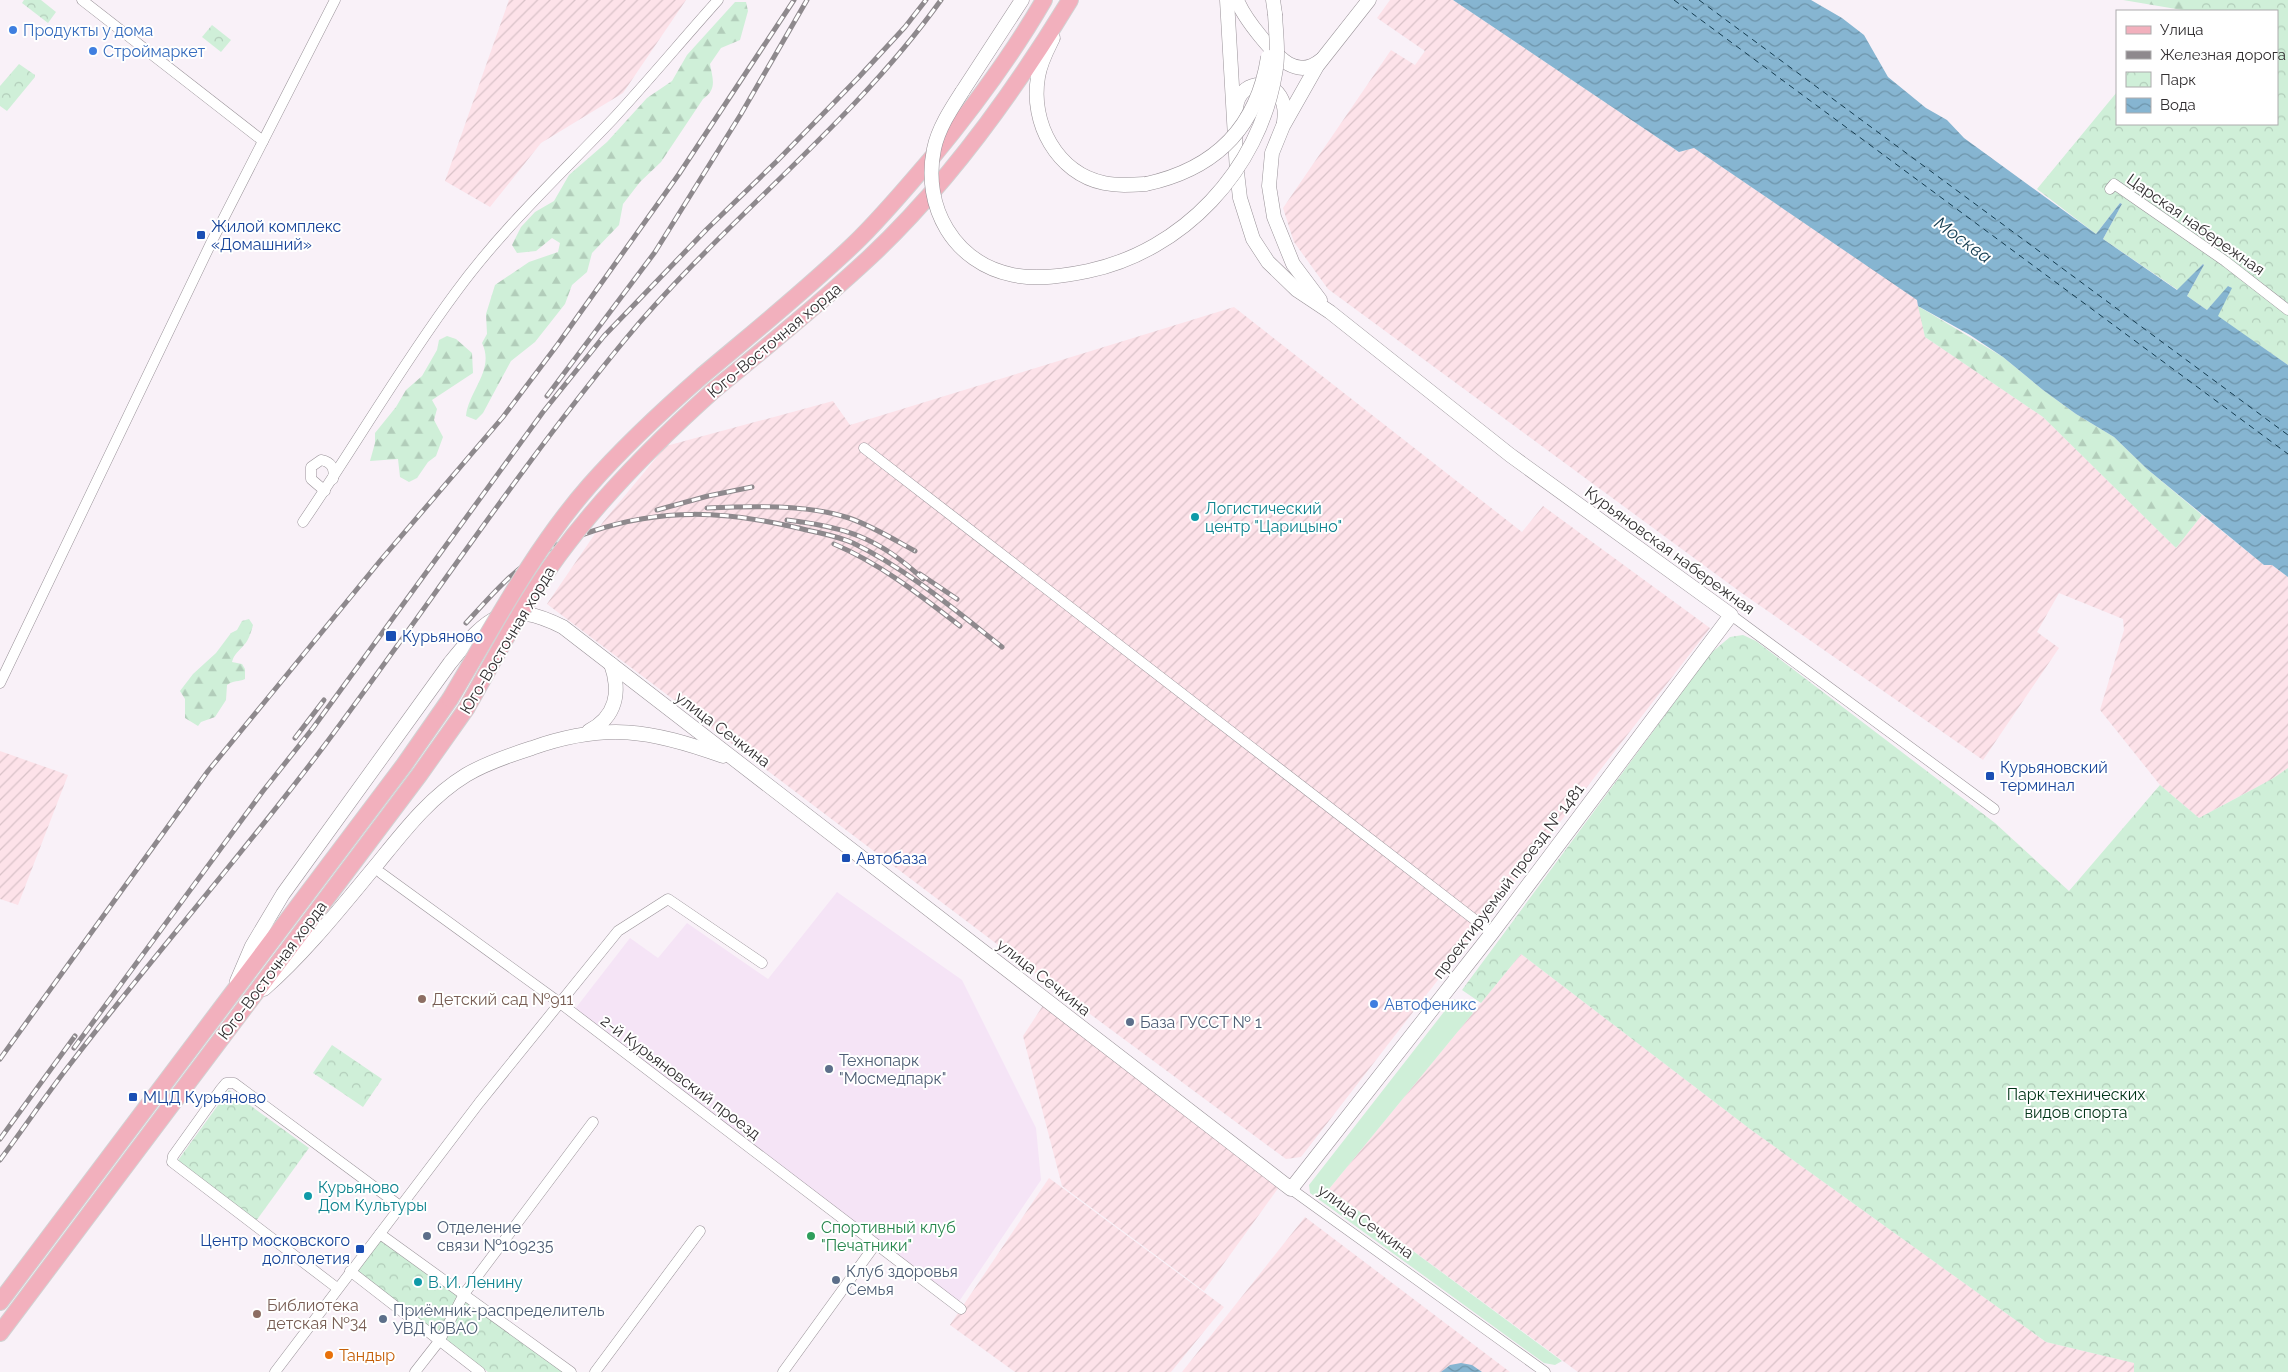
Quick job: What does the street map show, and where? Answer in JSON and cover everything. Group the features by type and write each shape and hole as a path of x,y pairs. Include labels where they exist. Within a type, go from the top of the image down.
{"main road":[{"name":"Юго-Восточная хорда","path":"0,1302 404,765 450,699 543,546 588,487 644,427 702,374 788,303 856,242 908,186 974,106 1044,0"},
{"name":"Юго-Восточная хорда","path":"5,1327 420,774 466,709 527,604 558,557 603,500 651,448 714,390 801,319 871,257 923,203 992,118 1043,44 1070,0"}],"street":[{"path":"82,0 263,142"},
{"path":"0,683 212,241 335,0"},
{"path":"303,522 333,480 387,392 456,292 531,202 613,119 718,0"},
{"path":"1022,0 946,118 934,148 931,171 932,192 938,215 950,235 967,253 986,266 1013,275 1040,278 1105,267 1137,255 1167,239 1212,202 1233,176 1250,147 1268,105 1276,73 1274,7"},
{"path":"1070,0 1044,57 1038,76 1036,96 1039,116 1044,133 1053,149 1066,162 1083,175 1102,182 1122,186 1146,184 1188,172 1229,142 1251,112 1266,74 1274,7"},
{"name":"Курьяновская набережная","path":"1227,0 1236,172 1240,198 1254,239 1268,262 1297,290 1330,312 1510,455 1994,809"},
{"path":"1237,0 1253,26 1276,56 1285,63 1302,68 1316,64 1323,59"},
{"name":"Курьяновская набережная","path":"1330,312 1294,264 1274,217 1269,186 1272,153 1283,126 1323,59 1369,0"},
{"path":"1234,121 1236,103 1239,96 1248,88 1260,85 1272,88 1281,96 1285,107 1283,126"},
{"name":"Царская набережная","path":"2110,189 2114,184 2225,261 2288,310"},
{"path":"864,448 1492,933"},
{"path":"325,491 312,480 310,471 314,464 340,459 351,450"},
{"path":"326,461 334,470 333,480"},
{"name":"улица Сечкина","path":"229,997 252,946 283,894 450,663 472,636 490,620 508,613 522,612 543,617 563,627 1291,1189 1545,1372"},
{"name":"проектируемый проезд № 1481","path":"1291,1189 1492,933 1731,615"},
{"path":"586,732 606,720 615,703 616,681 611,664"},
{"path":"245,1006 290,966 410,823 439,795 466,775 504,758 570,736 607,730 642,733 694,746 736,761"},
{"name":"2-й Курьяновский проезд","path":"381,873 560,1003 961,1309"},
{"path":"275,1372 479,1103 618,932 668,899 762,964"},
{"path":"337,1288 172,1162 173,1156 226,1083 234,1082 400,1206"},
{"path":"415,1372 440,1340 464,1294 593,1122"},
{"path":"595,1372 700,1231"},
{"path":"380,1234 572,1372"},
{"path":"783,1372 875,1245"},
{"path":"350,1271 480,1372"},
{"path":"0,1341 5,1327"}],"shaded area":[{"path":"509,0 686,0 623,93 541,143 490,207 445,181"},
{"path":"1390,0 1453,0 1679,152 1694,148 1918,300 1925,337 2043,417 2176,548 2202,515 2264,565 2272,565 2288,577 2288,768 2272,779 2199,818 2160,785 2100,710 2124,630 2123,619 2059,593 2037,632 2059,648 1983,760 1743,594 1328,289 1294,242 1283,208 1391,50 1415,65 1425,51 1377,18"},
{"path":"1234,307 1522,532 1543,506 1710,628 1301,1157 1286,1159 1067,997 547,604 603,522 666,446 833,401 850,425"},
{"path":"0,751 68,775 18,905 0,899"},
{"name":"Технопарк \"Мосмедпарк\"","path":"837,892 962,980 1036,1128 1041,1180 958,1303 575,1009 630,938 658,958 687,923 768,979"},
{"path":"1521,954 1750,1129 2046,1342 2135,1363 2134,1372 1578,1372 1329,1189"},
{"path":"1044,1004 1279,1187 1204,1291 1062,1186 1023,1036"},
{"path":"1049,1178 1224,1307 1171,1372 1015,1372 950,1325"},
{"path":"1305,1217 1510,1372 1182,1372"}],"green space":[{"path":"24,0 41,0 56,12 48,23 22,3"},
{"path":"2123,0 2288,0 2278,10 2182,10"},
{"path":"2193,0 2288,0 2288,365 2217,316 2231,289 2229,286 2207,310 2187,296 2203,264 2178,290 2103,239 2122,204 2120,203 2096,234 2037,189 2116,93 2116,125 2278,125 2278,10 2185,10"},
{"path":"735,2 746,2 748,11 740,40 721,48 710,64 713,84 710,92 703,99 661,162 640,182 623,204 619,225 592,253 587,272 572,285 565,304 535,342 511,361 483,413 476,420 466,416 485,362 482,343 487,334 486,314 495,285 529,262 558,252 560,243 552,238 536,251 517,253 512,245 521,227 535,212 554,201 569,175 607,142 647,98 672,81 687,55"},
{"path":"212,25 231,40 221,52 202,37"},
{"path":"19,64 35,75 35,77 7,111 0,106 0,86"},
{"path":"1918,306 2003,357 2076,414 2114,437 2147,469 2202,515 2176,548 2043,417 1925,337"},
{"path":"447,336 456,339 472,353 473,373 432,400 437,409 434,420 443,437 436,456 428,462 417,478 409,482 400,477 398,459 370,461 375,443 375,433 396,407 406,390 422,376 437,350 439,340"},
{"path":"249,619 253,625 250,636 235,655 232,662 242,664 245,669 245,679 227,685 226,700 215,717 201,722 198,726 185,718 185,699 180,691 193,674 216,653 231,633 237,630 242,621"},
{"name":"Парк технических видов спорта","path":"1743,635 1756,641 1995,823 2069,891 2160,785 2199,818 2272,779 2288,768 2288,1372 2134,1372 2134,1363 2046,1342 1750,1129 1521,954 1481,1003 1462,990 1711,653 1730,637"},
{"path":"1454,999 1473,1013 1329,1189 1562,1361 1555,1365 1544,1363 1310,1193 1309,1185"},
{"path":"332,1045 382,1079 363,1107 313,1073"},
{"path":"229,1090 309,1148 256,1221 176,1163"},
{"path":"378,1239 458,1296 438,1334 355,1269"},
{"path":"465,1301 564,1372 488,1372 446,1340"}],"water":[{"name":"Москва","path":"1453,0 1811,0 1842,18 1864,35 1888,77 1926,108 1947,120 1964,138 2096,234 2120,203 2122,204 2103,239 2177,290 2203,264 2187,296 2207,310 2228,286 2232,288 2218,316 2288,365 2288,577 2272,565 2264,565 2147,469 2114,437 2076,414 2003,357 1970,335 1918,306 1917,300 1694,148 1679,152"},
{"path":"1461,1363 1472,1365 1482,1372 1441,1372 1450,1365"}],"ferry route":[{"path":"1674,0 2288,454"},
{"path":"1699,0 2288,435"}],"railway":[{"path":"0,1059 208,771 380,561 503,417 558,344 679,174 794,0"},
{"path":"547,396 655,252 741,114 807,0"},
{"path":"74,1048 263,791 313,728 543,412 604,336 707,229 858,78 905,27 926,0"},
{"path":"0,1160 102,1023 262,826 324,746 546,440 624,341 702,255 867,90 941,0"},
{"path":"657,510 708,496 752,487"},
{"path":"707,508 778,507 832,513 866,525 915,551"},
{"path":"466,623 518,570 550,548 593,531 644,518 668,515 718,515 794,527 853,543 873,553 911,578 1002,647"},
{"path":"787,520 827,526 861,537 891,553 923,579"},
{"path":"834,544 884,571 960,626"},
{"path":"920,574 957,599"},
{"path":"295,738 324,700"},
{"path":"0,1139 75,1036"}],"place":[{"name":"Продукты у дома","path":"13,30"},
{"name":"Строймаркет","path":"93,51"},
{"name":"Жилой комплекс «Домашний»","path":"201,235"},
{"name":"Логистический центр \"Царицыно\"","path":"1195,517"},
{"name":"Курьяново","path":"391,636"},
{"name":"Курьяновский терминал","path":"1990,776"},
{"name":"Автобаза","path":"846,858"},
{"name":"Детский сад №911","path":"422,999"},
{"name":"Автофеникс","path":"1374,1004"},
{"name":"База ГУССТ № 1","path":"1130,1022"},
{"name":"Технопарк \"Мосмедпарк\"","path":"829,1069"},
{"name":"МЦД Курьяново","path":"133,1097"},
{"name":"Курьяново Дом Культуры","path":"308,1196"},
{"name":"Отделение связи №109235","path":"427,1236"},
{"name":"Спортивный клуб \"Печатники\"","path":"811,1236"},
{"name":"Центр московского долголетия","path":"360,1249"},
{"name":"Клуб здоровья Семья","path":"836,1280"},
{"name":"В. И. Ленину","path":"418,1282"},
{"name":"Библиотека детская №34","path":"257,1314"},
{"name":"Приёмник-распределитель УВД ЮВАО","path":"383,1319"},
{"name":"Тандыр","path":"329,1355"}]}
